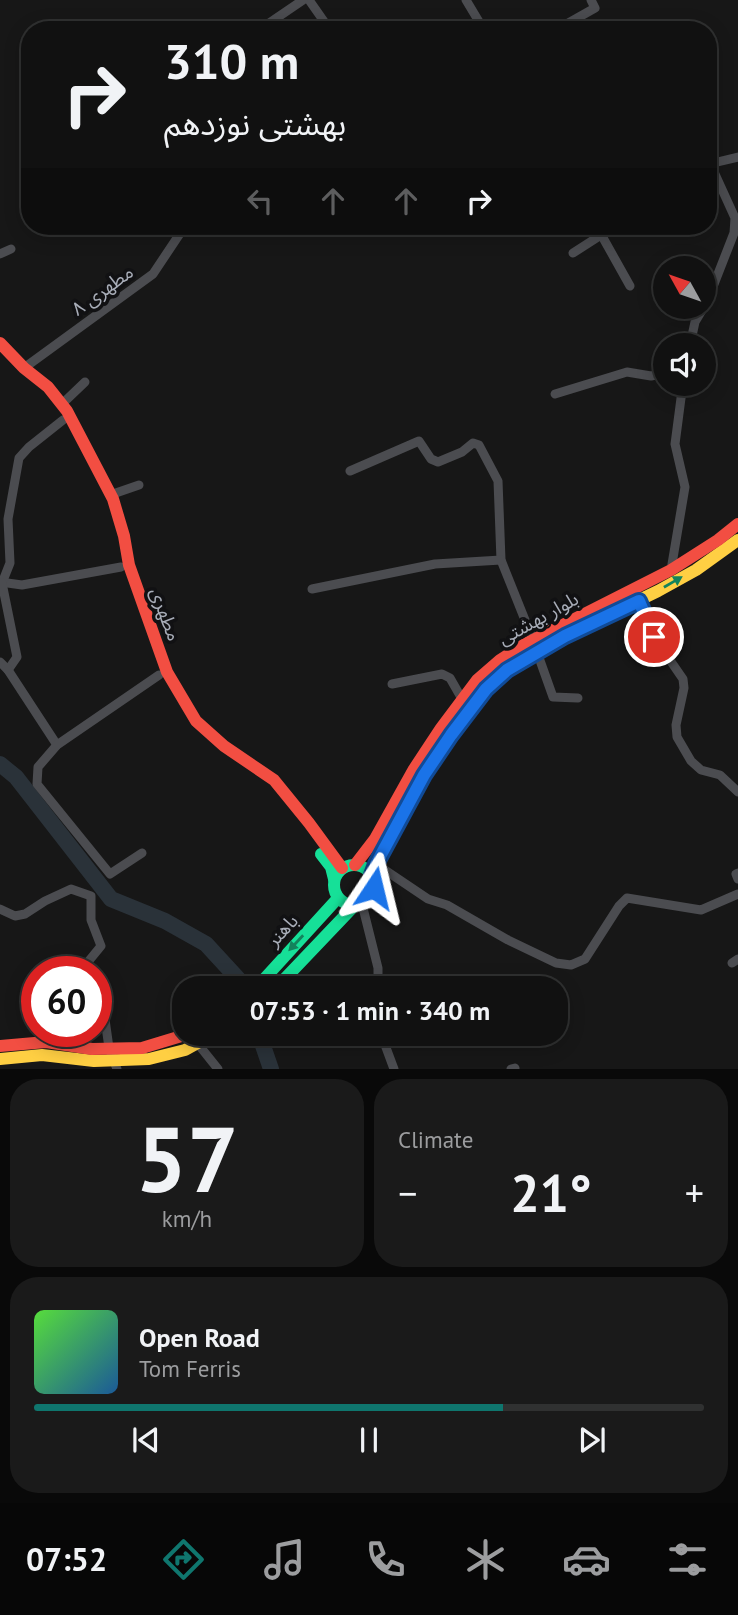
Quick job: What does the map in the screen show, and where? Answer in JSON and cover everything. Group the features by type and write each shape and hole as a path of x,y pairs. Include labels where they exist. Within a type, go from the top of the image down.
{"main road":[{"name":"مطهری","path":"0,344 24,369 48,387 67,411 110,495 124,536 129,565 167,672 196,721 224,746 274,780 344,871"},
{"name":"مطهری","path":"0,356 42,392 63,420 105,502 117,538 121,567 159,675 189,726 219,752 268,786 331,867 344,871"},
{"name":"بلوار بهشتی","path":"374,870 424,775 486,689 535,646 671,570 738,524"},
{"name":"بلوار بهشتی","path":"344,871 375,839 414,769 462,699 477,680 500,660 565,636 639,601 696,570 738,540"},
{"path":"374,870 372,895 359,905 343,902 338,898 335,892 344,871 374,870"},
{"name":"باهنر","path":"267,976 338,898"},
{"name":"باهنر","path":"288,976 359,905"},
{"path":"113,1059 172,1039"},
{"path":"0,1046 46,1042 95,1060"},
{"path":"0,1059 42,1055 95,1060 149,1059 194,1046"}],"street":[{"path":"272,21 303,0"},
{"path":"309,0 324,21"},
{"path":"466,0 479,21"},
{"path":"572,21 595,8 591,0"},
{"path":"717,162 738,157"},
{"path":"693,333 695,322 708,302 734,233 735,218 717,179"},
{"name":"مطهری ۸","path":"24,369 153,274 179,235"},
{"path":"573,253 601,236 630,286"},
{"path":"0,254 11,249"},
{"path":"555,394 626,372 653,376"},
{"path":"62,404 85,382"},
{"path":"671,570 685,486 675,444 681,396"},
{"path":"57,746 4,666 17,657 1,582 10,563 8,519 19,458 63,420"},
{"path":"351,471 419,441 431,459 438,462 462,452 473,443 479,445 498,481 501,560 553,697 578,698"},
{"path":"110,495 139,485"},
{"path":"312,589 436,564 501,560"},
{"path":"1,582 22,585 121,567"},
{"path":"639,601 654,637 683,679 684,688 676,725 677,737 691,761 701,770 720,775 738,792"},
{"path":"392,684 442,674 450,678 462,699"},
{"path":"142,853 110,874 37,784 38,767 57,746 159,675"},
{"path":"374,870 428,899 447,905 508,940 556,963 570,965 585,959 627,898 701,909 738,894"},
{"path":"738,873 738,878"},
{"path":"0,909 15,916 25,914 71,889 91,895 91,920 101,946 93,956"},
{"path":"359,905 378,976"},
{"path":"200,1046 218,1069"},
{"path":"385,1046 394,1069"}],"waterway":[{"path":"0,764 16,777 111,899 165,921 206,944 235,976"},
{"path":"263,1046 271,1069"}],"traffic: fast":[{"path":"321,854 331,867 334,879"},
{"path":"354,865 362,866 368,871 373,877 374,885 373,893 368,899 362,904 354,905 346,904 340,899 335,893 334,885 335,877 340,871 346,866 354,865"},
{"path":"267,976 338,898"},
{"path":"287,976 355,905"}],"traffic: slow":[{"path":"372,875 385,845 424,775 486,689 507,670 565,636 696,570 738,540"},
{"path":"0,1059 42,1055 94,1061 149,1059 192,1046"}],"traffic: jam":[{"path":"0,343 24,368 48,387 67,411 113,499 129,565 167,672 196,721 224,746 274,780 342,868"},
{"path":"355,865 375,839 414,769 441,728 477,680 500,660 525,644 671,570 738,524"},
{"path":"0,1046 46,1042 92,1049 142,1048 172,1039"}],"route":[{"path":"374,888 372,875 376,864 424,775 486,689 507,670 565,636 639,601 654,637"}]}
